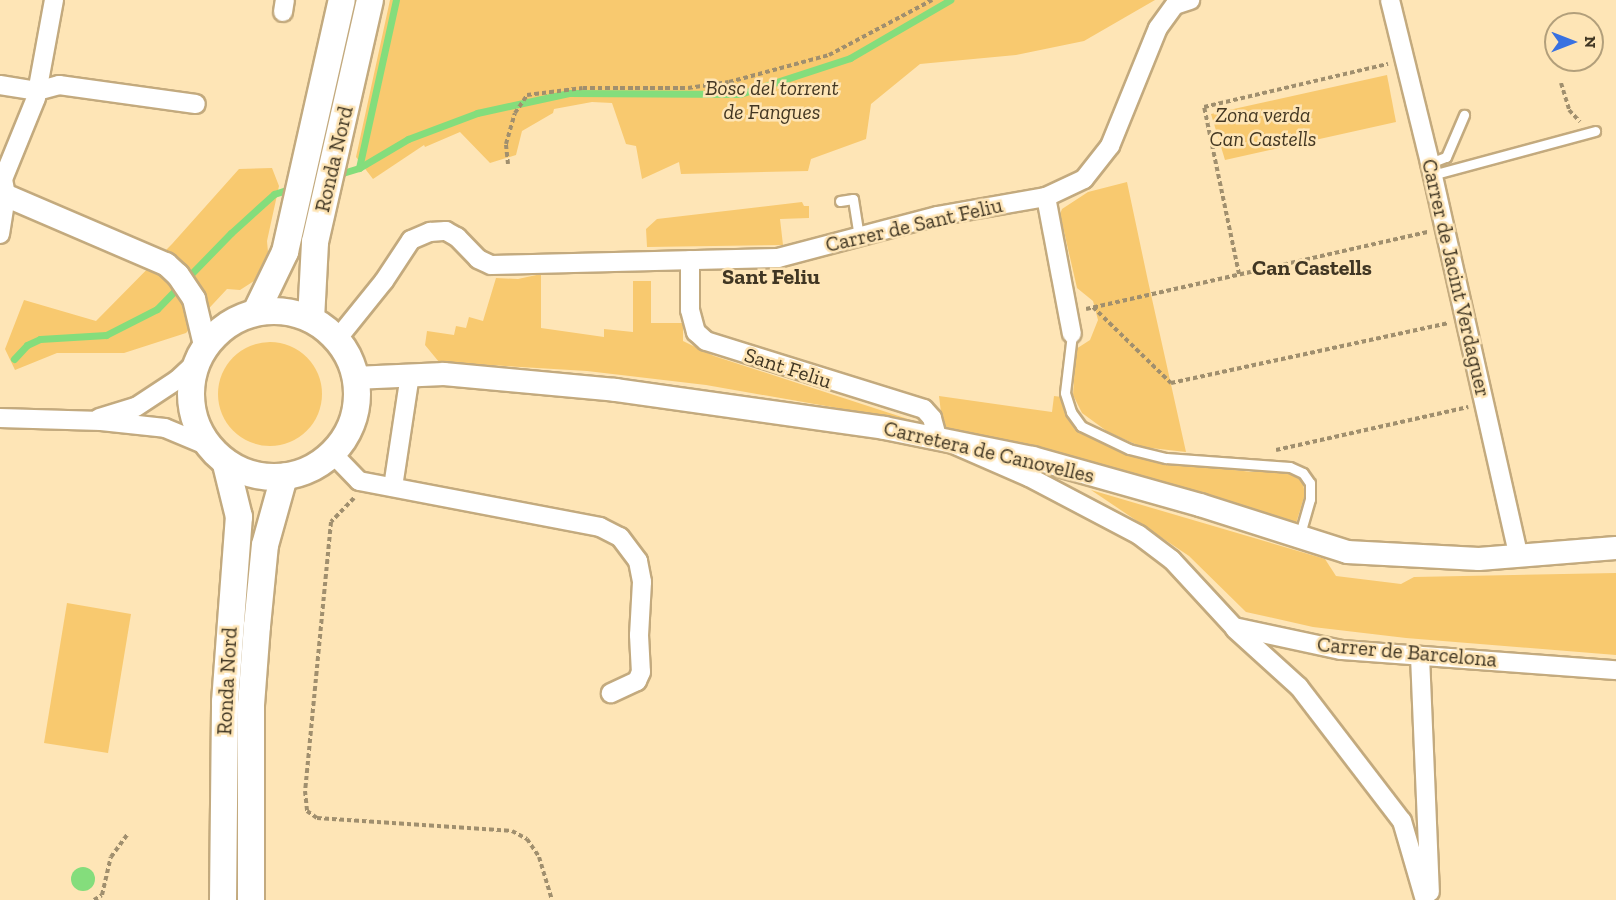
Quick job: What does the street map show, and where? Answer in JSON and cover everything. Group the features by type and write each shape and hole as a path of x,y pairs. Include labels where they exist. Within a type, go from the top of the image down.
{"main road":[{"name":"Ronda Nord","path":"256,312 285,252 342,0"},
{"name":"Ronda Nord","path":"310,319 315,242 370,0"},
{"path":"282,310 310,319 338,338 348,356 357,387 355,416 342,443 313,469 284,477 256,477 226,464 206,445 194,423 189,393 201,354 226,325 256,312 282,310"},
{"name":"Ronda Nord","path":"223,900 225,702 239,517 226,464"},
{"name":"Ronda Nord","path":"251,900 251,705 257,626 265,545 284,477"}],"street":[{"path":"0,234 3,179 37,91 54,0"},
{"name":"Carrer de Sant Feliu","path":"338,338 384,281 411,240 430,232 446,231 457,237 478,259 491,265 778,258 937,216 1046,197 1084,180 1110,146 1158,28 1175,5 1190,0"},
{"name":"Carrer de Jacint Verdaguer","path":"1390,0 1445,228 1519,557"},
{"path":"0,85 37,91 59,85 196,104"},
{"path":"3,194 166,264 188,289 201,354 177,380 136,407 88,421"},
{"path":"1046,197 1072,334"},
{"name":"Sant Feliu","path":"690,260 690,310 696,332 706,341 924,409 932,418 936,437"},
{"name":"Carretera de Canovelles","path":"354,378 444,374 615,390 864,424 1044,461 1200,505 1298,539 1347,552 1479,559 1616,548"},
{"path":"393,487 410,375"},
{"path":"0,418 88,421 165,428 206,445"},
{"path":"936,437 1029,477 1140,535 1172,560 1234,627 1299,687 1402,821 1425,900"},
{"path":"332,453 359,481 600,527 620,537 638,561 642,582 639,635 642,665 637,681 611,693"},
{"name":"Carrer de Barcelona","path":"1234,627 1341,650 1616,670"},
{"path":"1420,656 1430,900"}],"lane":[{"path":"1431,169 1446,157 1464,115"},
{"path":"1431,169 1595,131"},
{"path":"840,201 853,200 859,235"},
{"path":"1072,334 1065,393 1071,412 1081,426 1128,449 1166,458 1290,467 1303,473 1310,483 1310,499 1298,539"}],"path":[{"path":"507,164 506,144 515,113 527,95 583,88 688,88 729,82 829,55 932,0"},
{"path":"1239,274 1204,107 1392,63"},
{"path":"1069,312 1445,228"},
{"path":"1094,307 1171,383 1465,319"},
{"path":"1270,451 1484,404"},
{"path":"369,483 332,522 304,791 307,810 316,819 512,831 527,840 539,857 552,900"},
{"path":"94,900 102,894 111,856 128,834"}],"green space":[{"name":"Bosc del torrent de Fangues","path":"390,0 1155,0 1084,41 1016,55 920,64 871,104 866,139 811,159 808,171 681,174 679,162 642,179 636,146 626,144 612,103 592,102 554,109 553,113 522,131 516,155 490,163 460,132 425,147 424,145 373,179 356,157"},
{"name":"Zona verda Can Castells","path":"1387,75 1396,122 1225,160 1211,114"},
{"path":"272,168 279,186 267,241 268,252 254,281 240,290 227,289 186,333 124,353 57,353 15,370 5,349 24,300 96,321 172,244 239,169"},
{"path":"1127,182 1186,452 1142,447 1108,432 1082,413 1073,395 1076,349 1090,340 1098,320 1093,301 1077,288 1060,214 1062,209 1088,192"},
{"path":"802,202 804,206 809,206 809,218 780,219 783,245 647,247 646,229 657,219"},
{"path":"541,274 541,328 604,337 604,329 633,332 633,281 651,281 651,323 683,323 683,341 714,356 917,422 706,385 587,371 439,362 425,345 427,331 454,335 456,326 466,328 469,317 483,321 496,278 518,279"},
{"path":"270,342 290,346 307,357 318,374 322,394 318,414 307,431 290,442 270,446 250,442 233,431 222,414 218,394 222,374 233,357 250,346"},
{"path":"939,396 1052,412 1054,396 1062,397 1066,411 1079,432 1137,457 1252,472 1289,471 1302,479 1305,494 1294,530 943,429"},
{"path":"1091,490 1325,559 1336,576 1401,584 1414,577 1616,573 1616,655 1406,638 1313,627 1246,612 1189,556"},
{"path":"67,603 131,614 108,753 44,743"}],"shaded area":[{"path":"83,867 88,868 94,874 94,884 88,890 83,891 78,890 72,884 71,879 72,874 78,868"}],"waterway":[{"path":"359,168 396,0"},
{"path":"336,175 359,168 408,139 477,113 569,93 740,94 850,58 950,0"},
{"path":"14,359 27,345 40,339 106,335 157,309 231,233 274,194 293,188"}],"district":[{"name":"Can Castells","path":"1312,268"},
{"name":"Sant Feliu","path":"771,277"}]}
